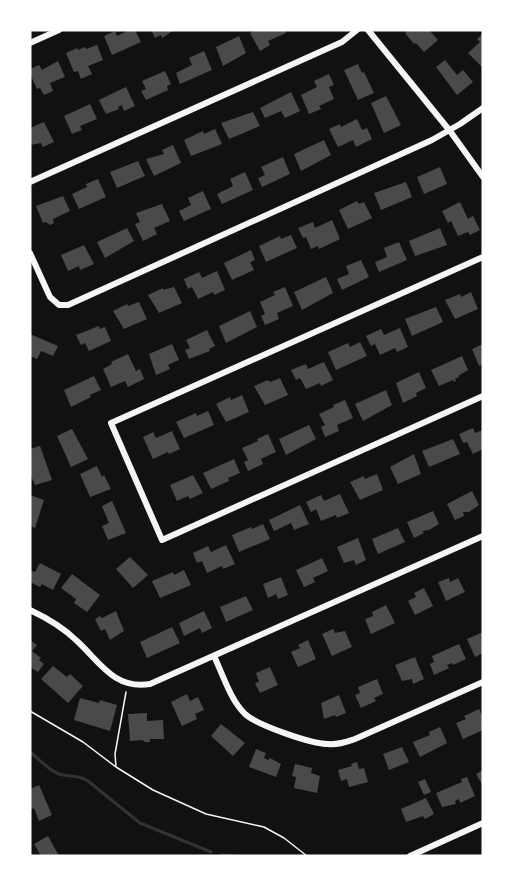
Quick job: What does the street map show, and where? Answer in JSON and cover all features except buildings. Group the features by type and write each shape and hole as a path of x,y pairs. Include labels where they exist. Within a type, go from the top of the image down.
{"street":[{"path":"30,43 59,30"},
{"path":"30,182 342,42 357,30"},
{"path":"368,30 450,131 483,177"},
{"path":"30,253 50,297 59,305 68,304 450,131 483,108"},
{"path":"483,257 111,423 162,540 483,396"},
{"path":"30,610 67,632 104,671 128,682 144,685 155,683 483,536"},
{"path":"214,656 233,698 244,713 255,721 312,742 328,744 342,743 355,738 483,682"},
{"path":"410,856 483,824"}],"path":[{"path":"116,767 115,754 128,682"},
{"path":"30,711 83,742 116,767 153,790 186,807 206,814 249,823 274,832 307,856"}],"waterway":[{"path":"30,752 55,772 88,781 140,823 211,852"},
{"path":"222,855 233,856"}]}
